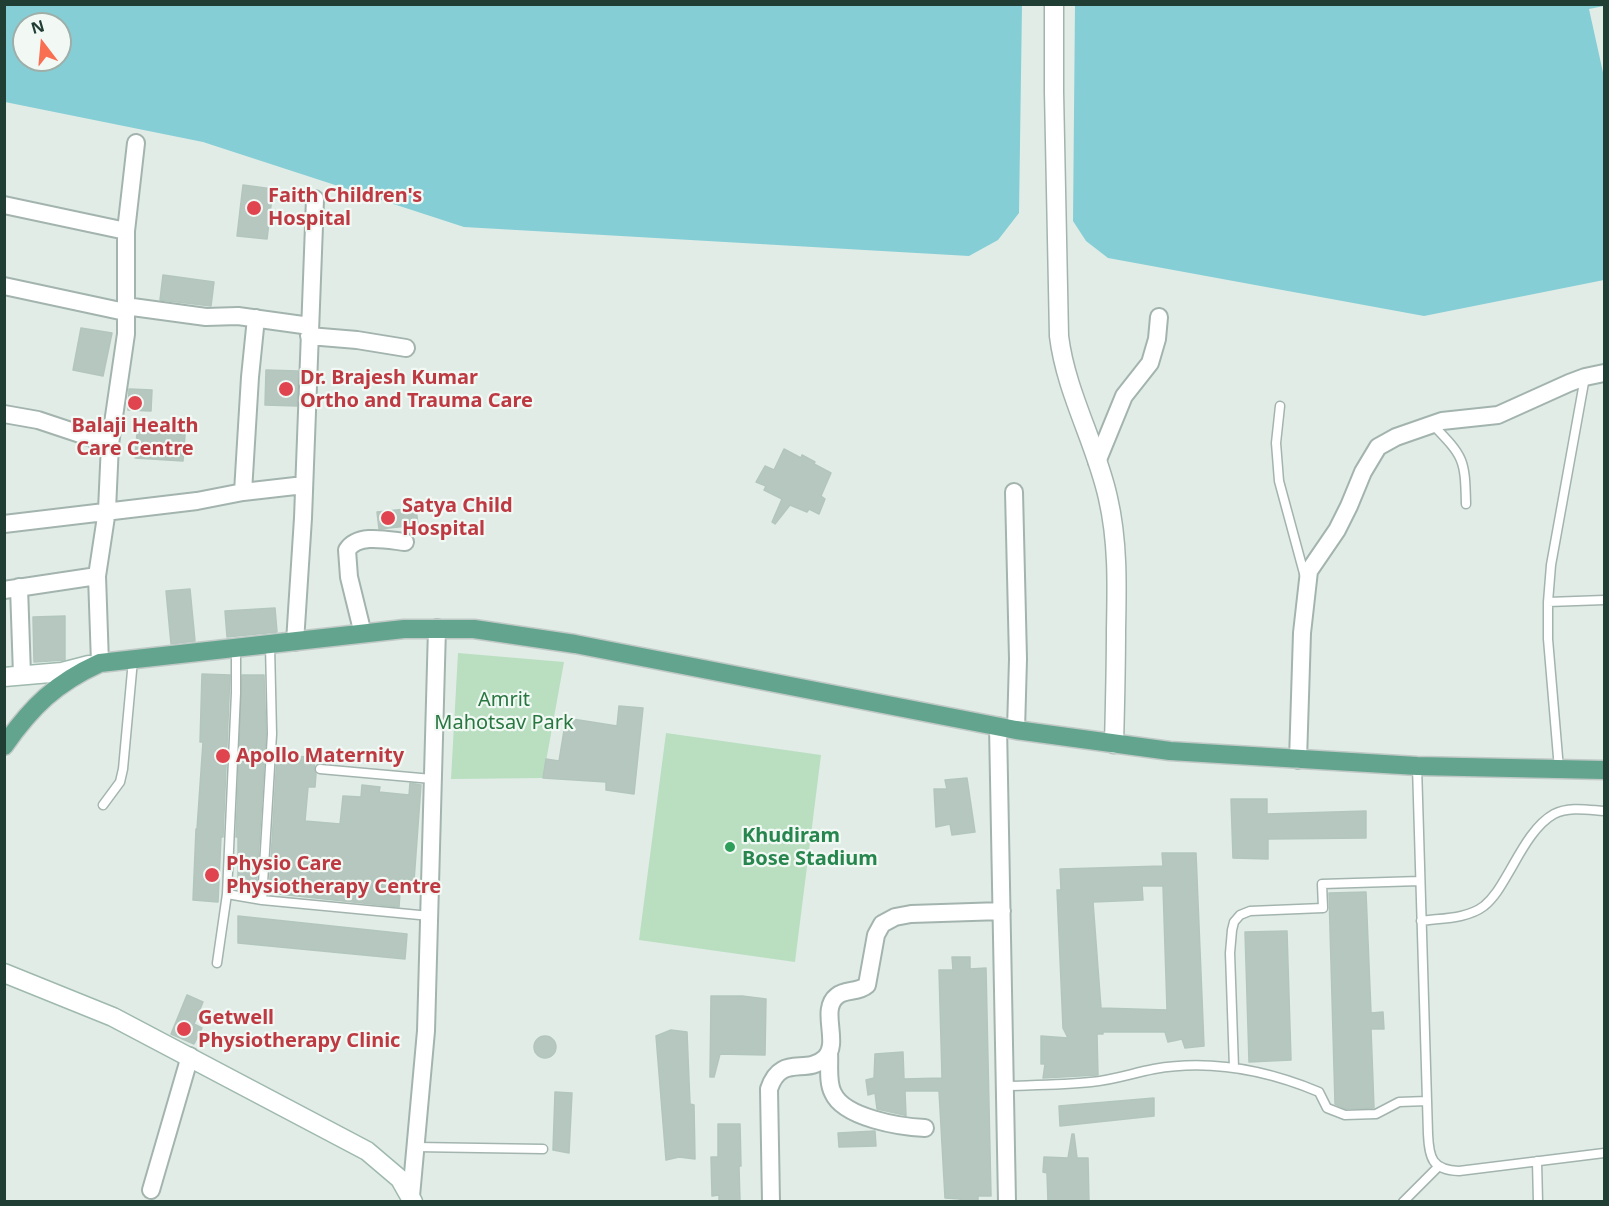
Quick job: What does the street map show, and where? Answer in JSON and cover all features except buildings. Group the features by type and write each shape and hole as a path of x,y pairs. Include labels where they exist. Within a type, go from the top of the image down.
{"main road":[{"path":"4,746 40,700 75,674 100,663 404,629 436,628 474,629 575,644 1017,730 1170,751 1417,766 1605,770"}],"street":[{"path":"1054,4 1059,336 1068,382 1108,497 1116,549 1114,744"},
{"path":"98,576 12,589 13,676 62,672 100,663 98,576 107,510 110,444 126,334 126,231 136,143"},
{"path":"295,642 304,485 315,199"},
{"path":"4,205 126,231"},
{"path":"4,286 125,309 215,318 238,316 256,318 310,331 406,348"},
{"path":"1097,462 1124,396 1150,363 1157,339 1159,317"},
{"path":"243,492 256,318"},
{"path":"1298,760 1306,580 1313,562 1342,520 1363,472 1378,447 1396,437 1432,424 1456,418 1498,415 1585,377 1605,373"},
{"path":"4,414 38,420 110,444"},
{"path":"4,524 197,501 243,492 304,485"},
{"path":"1014,492 1018,658 1017,730"},
{"path":"363,634 351,588 347,550 355,542 364,540 405,542"},
{"path":"412,1199 426,1031 436,628"},
{"path":"998,726 1007,1202"},
{"path":"926,1128 903,1127 883,1122 837,1101 830,1083 831,1008 838,995 862,989 867,985 876,935 882,924 894,917 911,914 1002,911"},
{"path":"4,973 113,1017 367,1151 400,1179 412,1199"},
{"path":"771,1202 769,1089 772,1080 778,1072 790,1067 818,1062 829,1052"},
{"path":"151,1190 190,1056"}],"lane":[{"path":"1559,769 1548,639 1548,602 1551,565 1585,377"},
{"path":"1280,406 1276,443 1279,482 1306,580"},
{"path":"1432,424 1457,451 1462,460 1465,468 1467,504"},
{"path":"1548,602 1605,600"},
{"path":"262,900 272,734 270,645"},
{"path":"216,963 227,894 236,705 236,649"},
{"path":"103,805 120,782 123,769 133,660"},
{"path":"1417,766 1427,1101 1429,1149 1432,1160 1438,1167 1459,1171 1605,1153"},
{"path":"320,769 432,779"},
{"path":"1421,921 1454,917 1483,907 1498,889 1534,833 1554,814 1568,810 1605,811"},
{"path":"1234,1068 1230,953 1234,922 1240,915 1261,910 1323,908 1322,884 1420,881"},
{"path":"227,894 262,900 430,916"},
{"path":"1005,1086 1091,1082 1153,1069 1192,1065 1234,1068 1296,1082 1319,1092 1327,1108 1345,1115 1376,1114 1399,1102 1427,1101"},
{"path":"416,1147 543,1149"},
{"path":"1537,1161 1538,1202"},
{"path":"1403,1202 1438,1167"}],"green space":[{"name":"Amrit Mahotsav Park","path":"458,653 564,662 543,778 451,779"},
{"name":"Khudiram Bose Stadium","path":"666,733 821,755 795,962 639,940"}],"water":[{"path":"4,5 1022,5 1019,213 998,240 969,256 464,227 203,142 5,102"},
{"path":"1075,5 1604,5 1589,9 1604,77 1604,280 1424,316 1108,258 1086,241 1073,221"}],"place":[{"name":"Faith Children's Hospital","path":"254,208"},
{"name":"Dr. Brajesh Kumar Ortho and Trauma Care","path":"286,389"},
{"name":"Balaji Health Care Centre","path":"135,403"},
{"name":"Satya Child Hospital","path":"388,518"},
{"name":"Apollo Maternity","path":"223,756"},
{"name":"Khudiram Bose Stadium","path":"730,847"},
{"name":"Physio Care Physiotherapy Centre","path":"212,875"},
{"name":"Getwell Physiotherapy Clinic","path":"184,1029"}]}
